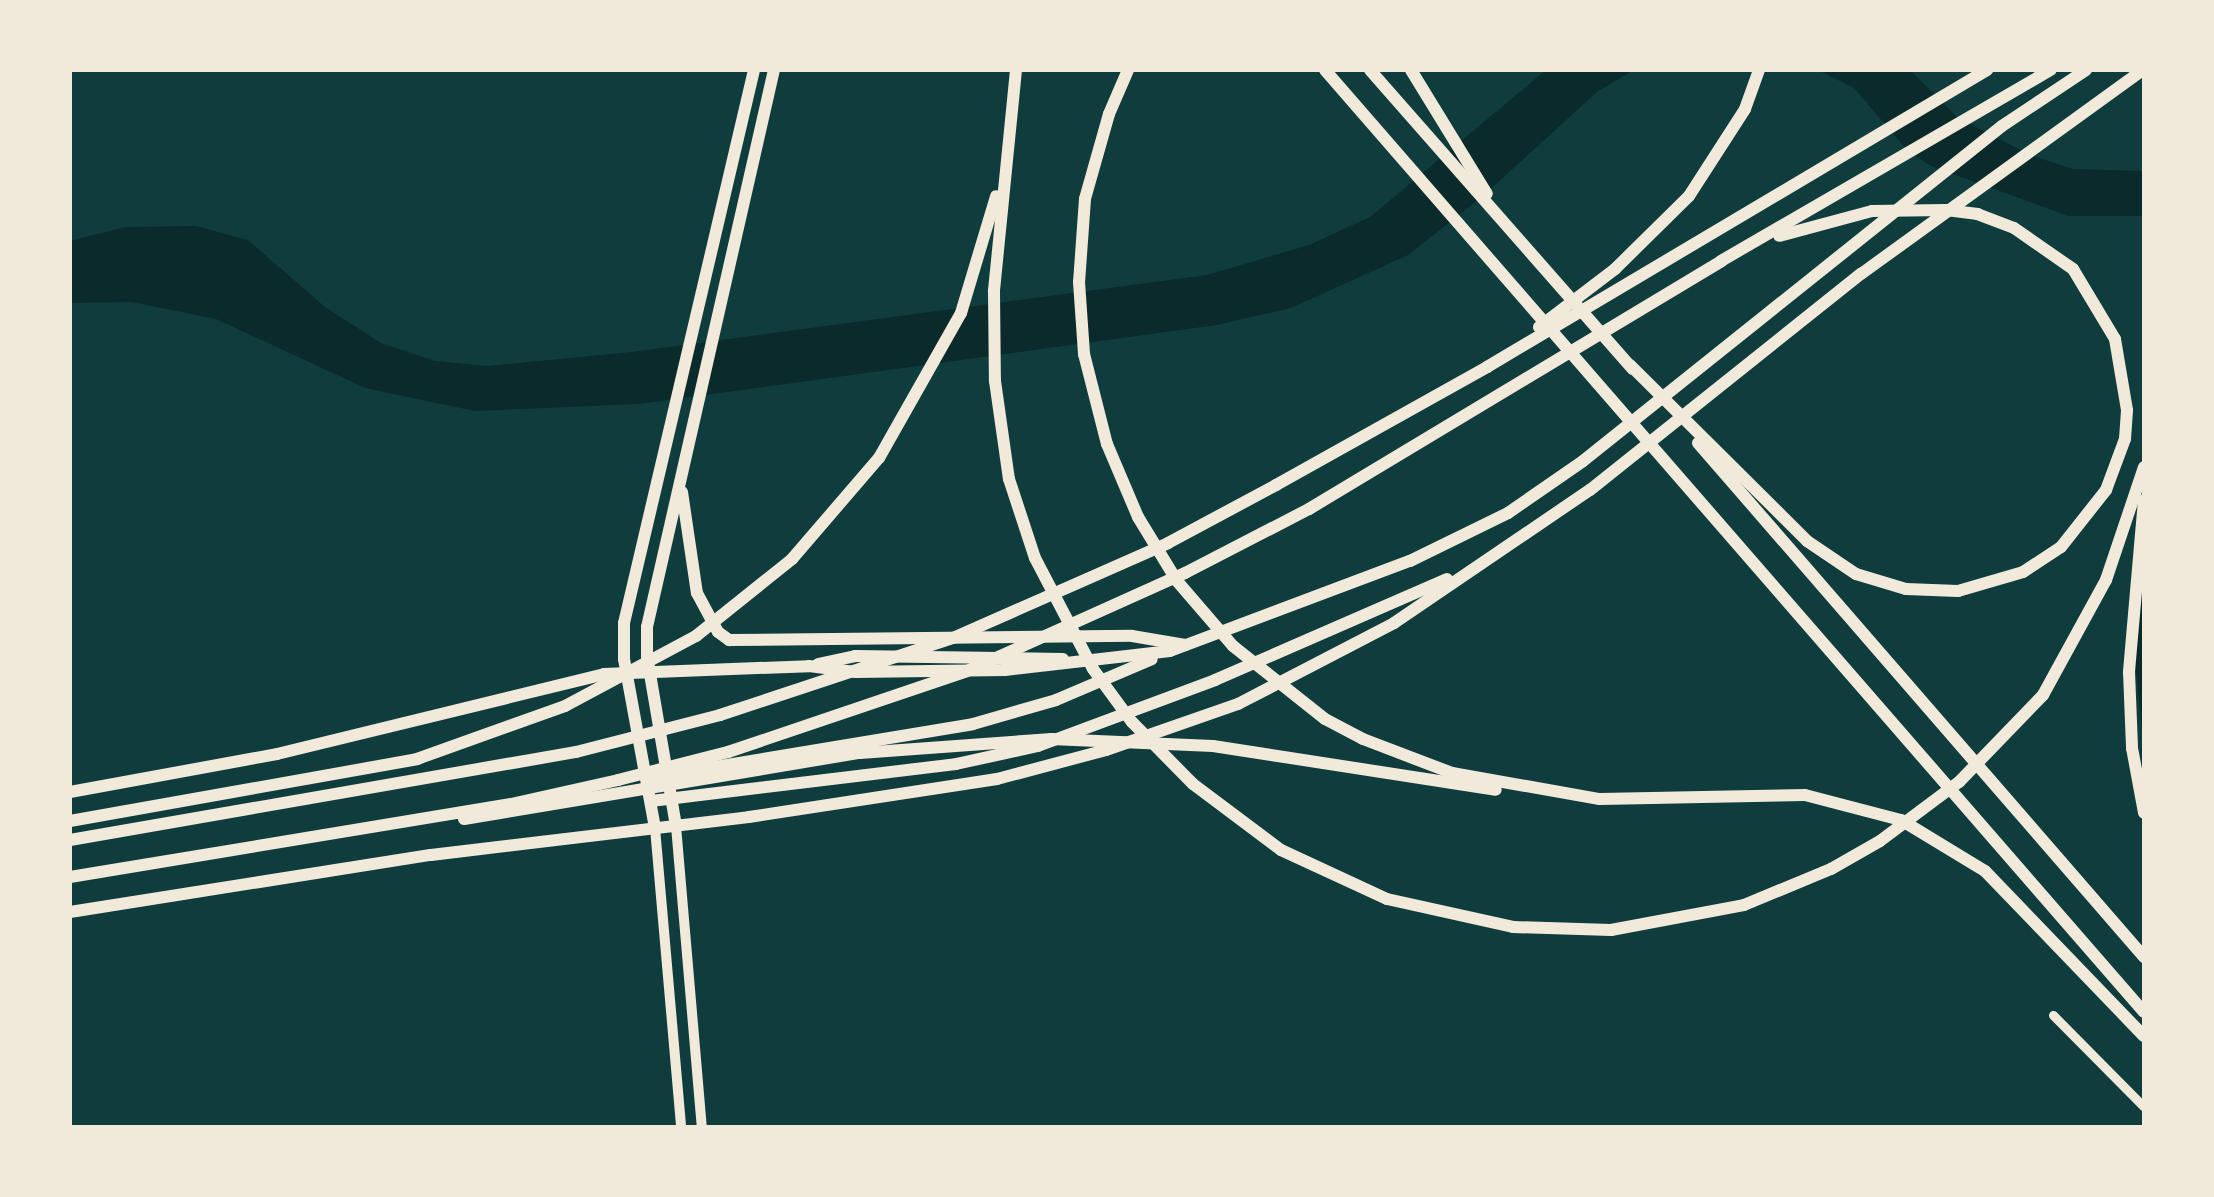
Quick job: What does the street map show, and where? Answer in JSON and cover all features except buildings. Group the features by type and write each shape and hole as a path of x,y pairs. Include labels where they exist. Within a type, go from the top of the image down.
{"main road":[{"path":"681,1127 655,828 626,672 624,623 754,70"},
{"path":"702,1127 676,826 649,672 647,627 774,70"},
{"path":"1016,70 994,292 998,420 1019,511 1075,640 1132,722 1217,805 1316,869 1424,910 1551,930 1656,925 1785,890 1880,841 1959,782 2043,695 2106,580 2144,467"},
{"path":"1128,70 1109,114 1085,199 1080,320 1107,444 1138,517 1177,581 1266,676 1363,739 1490,782 1600,799"},
{"path":"1325,70 2144,1015"},
{"path":"1370,70 2144,957"},
{"path":"1411,70 1508,228"},
{"path":"1487,367 1615,269 1689,196 1745,109 1759,70"},
{"path":"70,840 576,752 720,715 854,672 1044,600 1168,543 1487,367 1987,70"},
{"path":"70,877 511,804 728,752 967,671 1185,573 1309,509 1721,261 2051,70"},
{"path":"648,778 973,724 1056,700 1170,651 1410,561 1508,513 1583,461 2002,126 2086,70"},
{"path":"70,912 431,855 676,826 997,779 1106,750 1238,704 1394,623 1590,490 1974,189 2143,70"},
{"path":"70,821 429,755 565,706 696,636 765,584 824,527 907,415 965,301 1009,146"},
{"path":"1630,365 1807,541 1839,566 1878,583 1933,592 2000,581 2061,547 2095,508 2125,439 2123,365 2093,295 2048,247 1978,214 1901,208 1815,225 1721,261"},
{"path":"680,481 697,593 718,632 729,640 1132,636 1186,645"},
{"path":"2144,500 2132,596 2129,683 2132,748 2144,813"},
{"path":"651,801 956,764 1038,746 1215,680 1474,568"},
{"path":"70,792 262,757 424,718 539,686 626,672 809,666 855,672 1005,670 1170,651"},
{"path":"345,831 505,815 860,753 1051,739 1213,746 1470,787 1600,799 1791,794 1901,820 1985,871 2073,956 2144,1015"},
{"path":"2073,956 2144,1036"}],"street":[{"path":"2053,1015 2144,1107"}],"water":[{"path":"1546,70 1634,70 1598,91 1483,196 1408,255 1291,308 1217,325 639,404 475,411 365,388 216,319 132,302 70,303 70,241 125,227 196,226 248,240 325,307 381,343 435,361 487,366 632,352 1207,275 1309,245 1370,217"},
{"path":"1818,70 1910,70 1957,117 2030,155 2073,169 2144,171 2144,216 2068,216 1931,166 1908,151 1854,88"},
{"path":"2144,533 2144,750 2134,651"}]}
